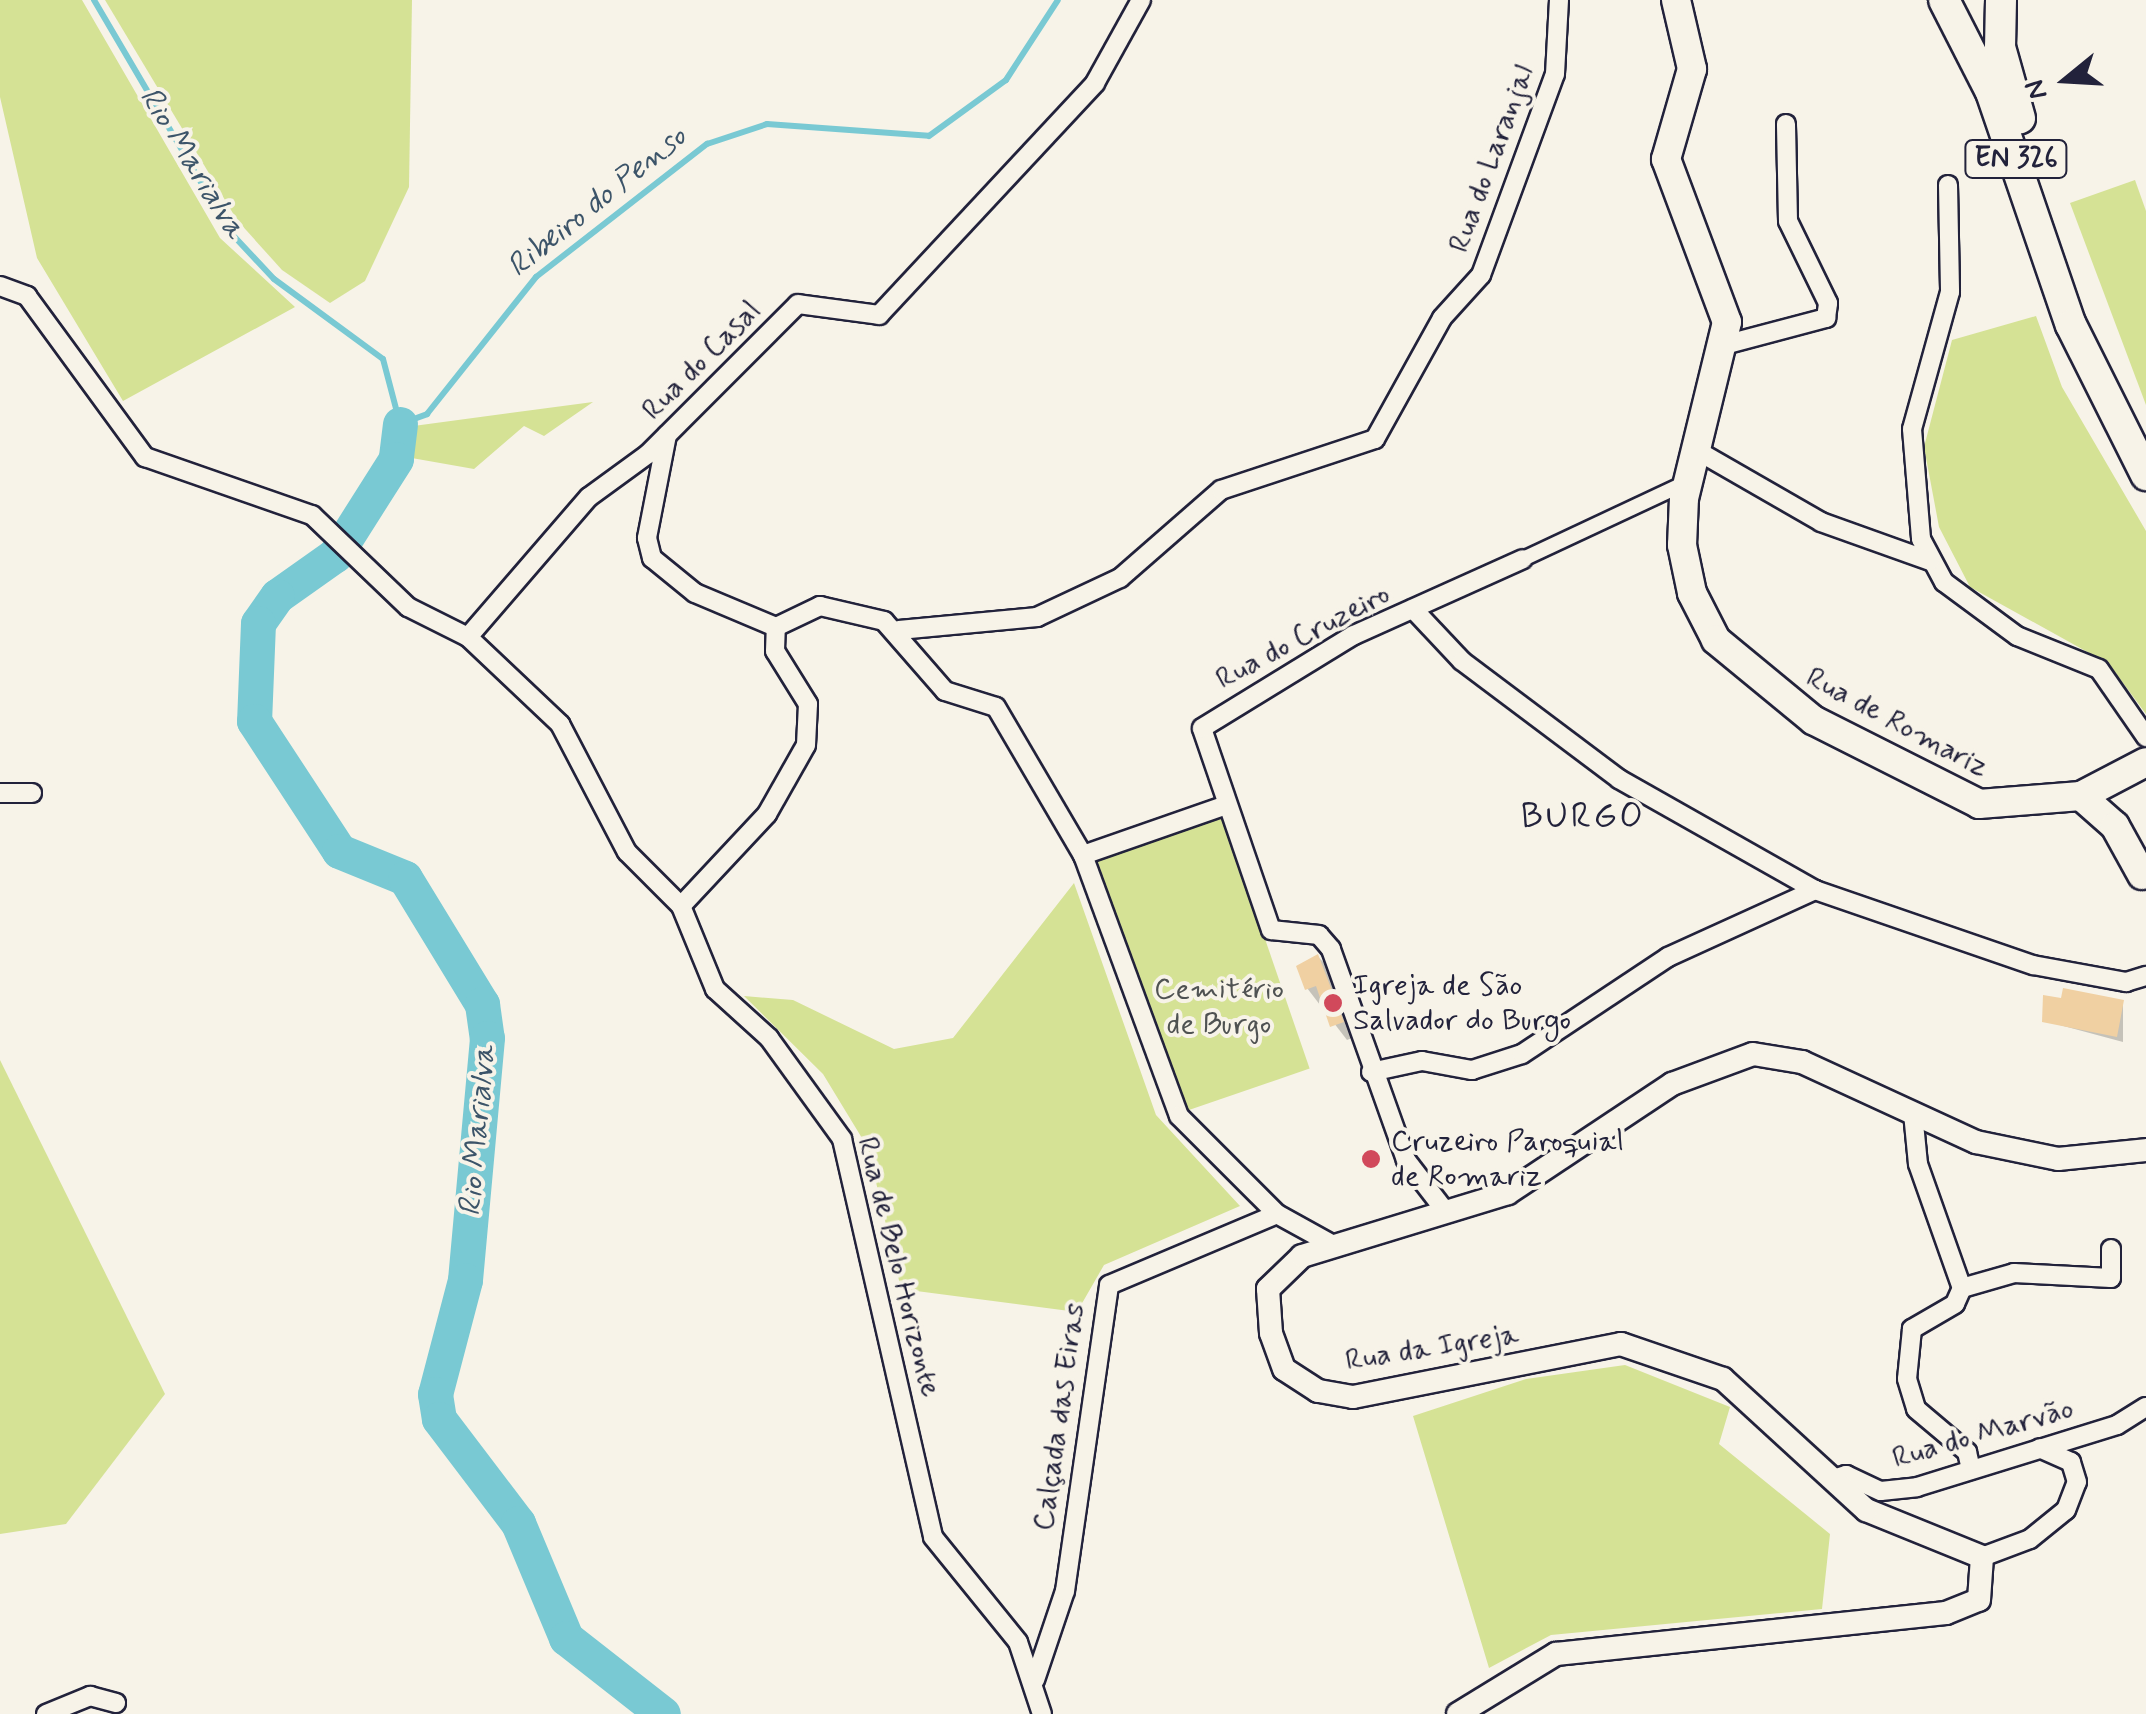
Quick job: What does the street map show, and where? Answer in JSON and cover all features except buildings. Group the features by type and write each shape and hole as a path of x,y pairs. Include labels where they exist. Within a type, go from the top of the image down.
{"main road":[{"name":"Rua de Romariz","path":"1676,0 1692,69 1666,159 1721,294 1724,345 1688,481 1682,545 1692,593 1716,640 1764,686 1978,804 2080,796"},
{"name":"EN 326","path":"1944,0 1997,107 2071,325 2146,475"},
{"path":"2001,0 2000,46 2071,325"},
{"path":"2145,874 2115,826 2080,796 2146,762"},
{"path":"2115,826 2146,836"}],"street":[{"name":"Rua do Casal","path":"468,637 589,496 667,434 798,304 879,314 1095,84 1141,0"},
{"name":"Rua do Laranjal","path":"899,630 1037,617 1120,578 1221,490 1375,439 1394,419 1442,318 1481,275 1555,74 1559,0"},
{"path":"1724,345 1826,318 1828,303 1788,221 1786,124"},
{"path":"1930,561 1912,429 1950,292 1948,185"},
{"name":"Rua de Belo Horizonte","path":"0,286 26,296 145,457 330,529 357,550 408,606 468,637 560,724 627,852 681,906 715,989 769,1038 842,1139 934,1537 1018,1642 1035,1680 1042,1714"},
{"path":"667,434 647,538 652,558 695,593 776,627 820,606 899,630 945,690 996,707 1083,855 1179,1116 1277,1214 1335,1246"},
{"path":"1696,450 1822,522 1930,561 2017,636 2099,669 2146,737"},
{"name":"Rua do Cruzeiro","path":"1371,1072 1331,949 1318,934 1271,930 1224,806 1202,728 1208,719 1413,609 1688,481"},
{"path":"1413,609 1462,661 1619,779 1815,890 2033,964 2126,982 2146,976"},
{"path":"681,906 767,814 806,744 808,704 775,651 776,627"},
{"path":"0,793 32,793"},
{"path":"1083,855 1224,806"},
{"path":"1446,1212 1406,1160 1371,1072 1422,1062 1472,1070 1522,1054 1668,957 1815,890"},
{"name":"Rua da Igreja","path":"1982,1558 1866,1510 1723,1380 1621,1344 1353,1397 1318,1390 1284,1369 1268,1289 1302,1256 1508,1193 1672,1084 1753,1054 1802,1062 1976,1142 2058,1159 2146,1150"},
{"path":"1912,1113 1918,1164 1962,1288 1955,1304 1912,1329 1907,1379 1916,1409 1967,1452 1971,1468"},
{"name":"Calçada das Eiras","path":"1035,1680 1065,1592 1109,1286 1277,1214"},
{"path":"1962,1288 2014,1273 2111,1278 2111,1249"},
{"name":"Rua do Marvão","path":"1833,1479 1846,1475 1881,1491 2040,1448 2146,1407"},
{"path":"1458,1714 1556,1654 1946,1613 1979,1600 1982,1558 2043,1532 2066,1510 2078,1482 2071,1462 2040,1448"},
{"path":"46,1714 90,1696 116,1703"}],"green space":[{"path":"0,0 82,0 220,238 295,307 123,401 37,258 0,97"},
{"path":"105,0 412,0 409,187 365,281 330,303 282,270 237,220"},
{"path":"2135,180 2146,211 2146,405 2070,203"},
{"path":"2036,316 2062,387 2146,531 2146,714 2109,664 1970,587 1939,527 1924,447 1952,340"},
{"path":"593,402 544,436 524,426 474,469 406,457 406,427"},
{"name":"Cemitério de Burgo","path":"1223,817 1310,1069 1184,1112 1097,860"},
{"path":"1074,883 1156,1115 1240,1206 1104,1265 1077,1312 901,1289 868,1148 823,1074 744,996 793,1000 894,1049 953,1038"},
{"path":"0,1060 165,1394 66,1524 0,1534"},
{"path":"1625,1365 1730,1407 1719,1444 1830,1534 1822,1609 1551,1635 1489,1668 1413,1416 1526,1379"}],"waterway":[{"name":"Ribeiro do Penso","path":"94,0 230,232 274,279 383,359 400,424 427,414 536,277 707,144 767,124 929,136 1006,80 1058,0"},
{"name":"Rio Marialva","path":"400,424 396,459 335,555 277,596 258,623 254,721 339,851 405,878 482,1004 487,1038 465,1280 435,1394 439,1419 518,1523 566,1638 663,1714"}],"place":[{"name":"Igreja de São Salvador do Burgo","path":"1333,1003"},
{"name":"Cruzeiro Paroquial de Romariz","path":"1371,1159"}],"district":[{"name":"BURGO","path":"1583,817"}]}
